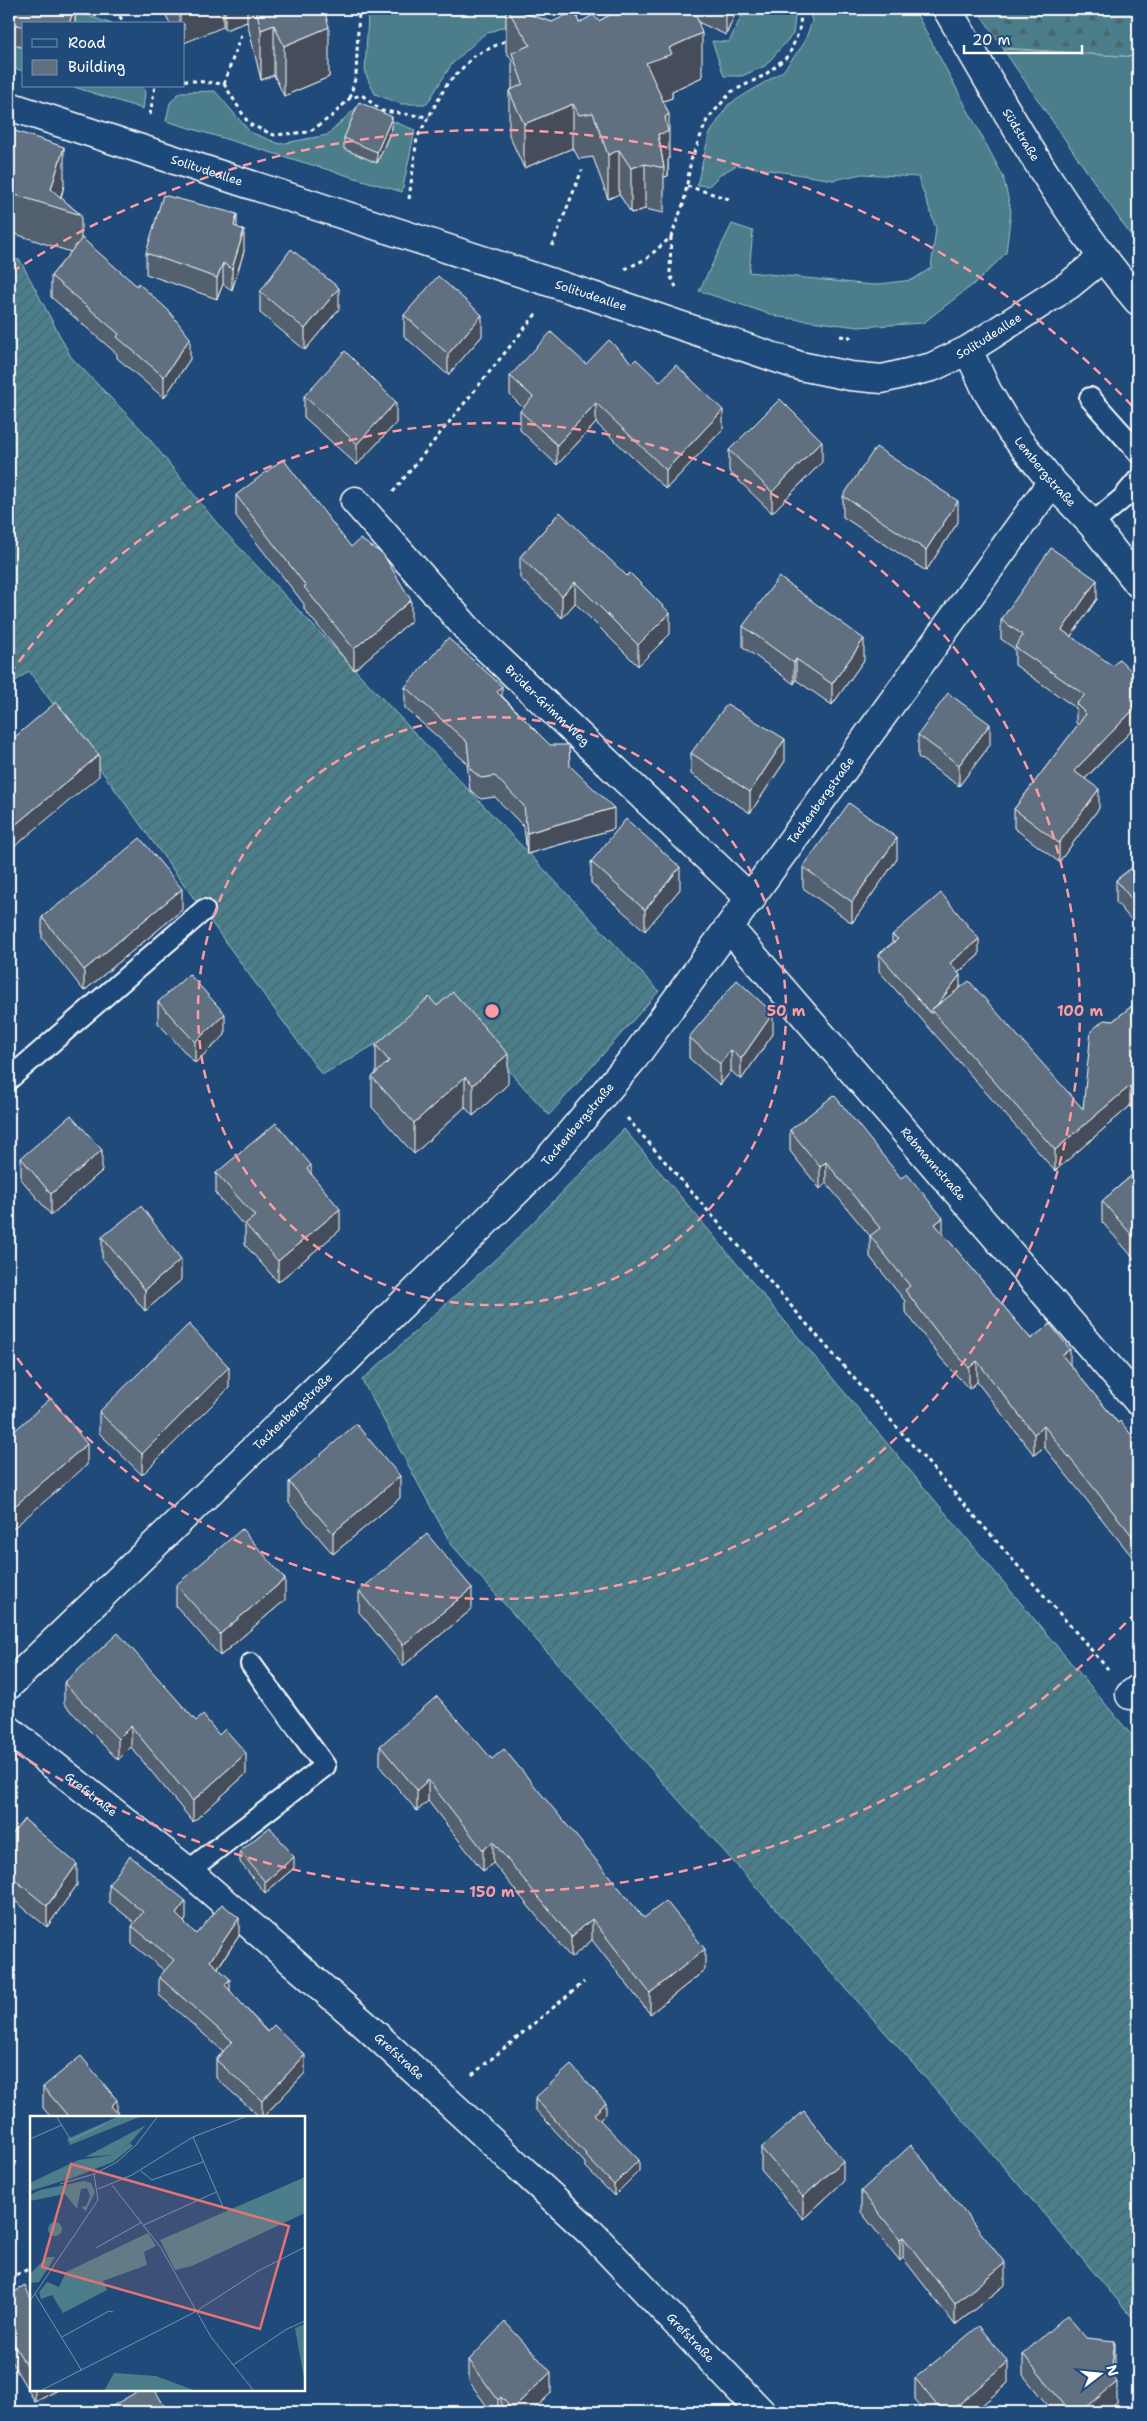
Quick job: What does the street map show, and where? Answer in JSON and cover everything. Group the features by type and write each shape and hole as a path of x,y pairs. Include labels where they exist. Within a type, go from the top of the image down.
{"street":[{"name":"Südstraße","path":"947,9 1031,153 1102,258"},
{"name":"Solitudeallee","path":"9,106 614,303 680,328 704,333 800,366 850,376 882,378 906,375 932,367 968,350 1069,285 1102,258"},
{"path":"1102,258 1138,301"},
{"name":"Lembergstraße","path":"968,350 987,391 1011,431 1052,482 1092,524 1138,583"},
{"name":"Tachenbergstraße","path":"9,1685 338,1368 538,1170 603,1091 634,1058 1052,482"},
{"name":"Brüder-Grimm-Weg","path":"363,511 472,634 750,899"},
{"name":"Rebmannstraße","path":"729,928 1138,1401"},
{"name":"Grefstraße","path":"9,1730 188,1871 363,2023 592,2234 761,2412"}],"lane":[{"path":"1090,398 1138,452"},
{"path":"1092,524 1123,498 1138,480"},
{"path":"9,1079 204,910"},
{"path":"188,1871 326,1766 251,1664"}],"path":[{"path":"116,9 123,22"},
{"path":"224,84 249,124 274,136 310,132 332,116 350,98 356,74 359,9"},
{"path":"578,16 580,9"},
{"path":"678,292 670,275 671,237 687,186 691,160 707,120 731,92 765,75 789,55 799,31 802,9"},
{"path":"570,18 578,16"},
{"path":"578,16 584,23"},
{"path":"224,84 242,32"},
{"path":"409,201 417,138 447,84 474,56 517,35"},
{"path":"185,80 224,84"},
{"path":"147,122 155,88"},
{"path":"350,98 362,95 382,111 429,117"},
{"path":"550,251 582,170"},
{"path":"687,186 729,199"},
{"path":"614,303 624,270 646,260 671,237"},
{"path":"363,511 558,286"},
{"path":"603,1091 1134,1692"},
{"path":"444,2098 584,1982"},
{"path":"9,2278 30,2268"}],"green space":[{"path":"9,9 69,9 106,22 22,22 22,70 9,67"},
{"path":"370,9 499,9 525,18 483,35 451,65 427,104 401,104 375,94 365,73 368,14"},
{"path":"745,9 796,9 793,34 765,66 742,76 724,76 712,41 729,42"},
{"path":"809,9 914,9 1003,176 1011,211 1006,253 979,280 923,323 858,327 779,317 699,291 732,224 753,231 749,272 872,285 912,280 931,268 936,228 918,177 862,174 834,180 737,165 721,174 709,186 697,185 709,135 728,105 783,71 803,45 812,22"},
{"path":"977,9 1138,9 1138,57 1003,48"},
{"path":"1003,49 1138,57 1138,246"},
{"path":"77,88 144,88 143,109"},
{"path":"215,91 250,132 280,144 327,135 357,107 415,130 402,192 166,121 170,103 180,92"},
{"path":"9,259 20,260 71,357 143,431 220,527 659,991 549,1115 447,1003 322,1075 29,671 9,686"},
{"path":"624,1129 1138,1743 1138,2324 971,2129 451,1544 362,1380 510,1246"}],"building":[{"path":"15,9 74,9 70,22 22,22 22,26 11,23"},
{"path":"256,9 324,9 329,27 284,46 274,25 261,30"},
{"path":"507,9 552,22 575,11 579,23 593,15 599,21 620,9 694,9 702,33 669,48 672,54 646,63 669,114 665,117 668,132 658,134 664,168 645,164 631,168 619,150 608,155 593,113 579,115 573,104 524,124 509,91 523,84 512,53 530,45"},
{"path":"359,102 392,117 377,152 344,138"},
{"path":"9,129 64,147 51,189 81,215 9,193"},
{"path":"163,195 237,214 234,226 244,230 232,269 223,263 217,278 146,253"},
{"path":"82,238 168,310 190,338 164,377 117,337 119,334 51,276"},
{"path":"291,249 339,288 305,329 260,292"},
{"path":"438,276 482,315 448,354 404,315"},
{"path":"551,332 586,364 609,340 632,363 636,359 660,382 676,365 723,410 666,470 596,403 557,445 520,411 533,397 510,376"},
{"path":"345,351 396,402 357,444 304,396"},
{"path":"780,399 822,441 772,492 729,450"},
{"path":"876,447 958,501 926,550 843,496"},
{"path":"283,459 351,547 360,539 383,554 411,600 354,649 304,587 306,586 236,495"},
{"path":"560,512 627,576 630,573 670,613 638,645 575,582 562,596 520,557"},
{"path":"1051,548 1097,580 1062,630 1113,666 1119,659 1138,677 1138,705 1074,771 1099,789 1059,843 1014,809 1086,714 1076,704 1085,695 1015,647 1023,635 1001,620"},
{"path":"779,577 864,639 832,684 796,659 794,663 743,626"},
{"path":"448,638 502,686 497,692 550,745 569,745 570,766 614,808 527,833 524,806 495,776 481,778 470,769 467,742 405,687"},
{"path":"948,693 990,724 959,765 918,735"},
{"path":"56,702 99,755 9,830 9,742"},
{"path":"727,704 785,739 750,792 691,753"},
{"path":"849,803 897,838 852,902 803,867"},
{"path":"626,819 680,867 645,910 591,862"},
{"path":"140,838 182,889 84,970 42,917"},
{"path":"1138,863 1138,907 1116,880"},
{"path":"941,893 979,939 950,963 960,975 931,1010 931,1014 879,954 898,939 892,935"},
{"path":"189,974 225,1014 195,1042 158,1002"},
{"path":"737,980 773,1013 741,1059 731,1050 720,1064 689,1037"},
{"path":"969,981 1083,1109 1091,1031 1104,1020 1113,1021 1138,1001 1138,1081 1055,1150 931,1010"},
{"path":"453,992 508,1054 473,1085 465,1077 414,1123 372,1077 389,1061 376,1045 429,997 437,1006"},
{"path":"834,1095 901,1178 907,1174 943,1218 935,1224 1031,1339 1050,1324 1070,1349 1062,1355 1118,1423 1120,1421 1138,1443 1138,1543 1044,1426 1034,1434 977,1361 969,1368 940,1336 905,1290 910,1286 870,1236 880,1228 826,1162 820,1167 790,1130"},
{"path":"71,1115 102,1150 51,1194 21,1158"},
{"path":"276,1123 311,1165 307,1169 340,1209 278,1261 245,1224 255,1216 216,1173"},
{"path":"1138,1170 1138,1242 1102,1201"},
{"path":"141,1206 181,1259 145,1290 102,1237"},
{"path":"189,1324 229,1367 142,1454 99,1412"},
{"path":"51,1398 87,1444 9,1511 9,1436"},
{"path":"356,1424 400,1476 333,1533 289,1482"},
{"path":"242,1529 285,1579 220,1634 176,1585"},
{"path":"427,1534 472,1588 403,1645 359,1591"},
{"path":"118,1633 196,1721 203,1715 219,1735 225,1729 246,1753 193,1801 131,1726 118,1739 64,1683"},
{"path":"437,1696 492,1759 504,1749 644,1918 666,1901 705,1949 650,1993 592,1919 571,1937 493,1842 483,1850 428,1780 417,1790 380,1746"},
{"path":"24,1819 77,1864 47,1906 9,1875 9,1838"},
{"path":"270,1827 294,1857 265,1882 240,1851"},
{"path":"130,1856 186,1901 176,1914 196,1934 222,1904 239,1918 210,1961 230,1979 225,1985 267,2032 274,2025 305,2055 262,2101 216,2060 232,2041 159,1977 174,1960 132,1926 143,1912 109,1884"},
{"path":"81,2056 117,2100 111,2106 120,2116 68,2116 43,2087"},
{"path":"571,2065 606,2103 594,2114 639,2160 614,2185 535,2098"},
{"path":"804,2111 843,2161 803,2197 761,2148"},
{"path":"911,2145 1005,2263 955,2304 903,2237 900,2239 861,2191"},
{"path":"25,2286 30,2297 30,2372 9,2336 9,2295"},
{"path":"1067,2315 1086,2338 1115,2341 1111,2374 1117,2382 1081,2412 1070,2412 1023,2354"},
{"path":"505,2322 551,2372 512,2409 501,2397 498,2400 469,2360"},
{"path":"979,2326 1008,2362 950,2412 942,2412 915,2378"},
{"path":"138,2391 156,2391 168,2412 102,2412"}]}
